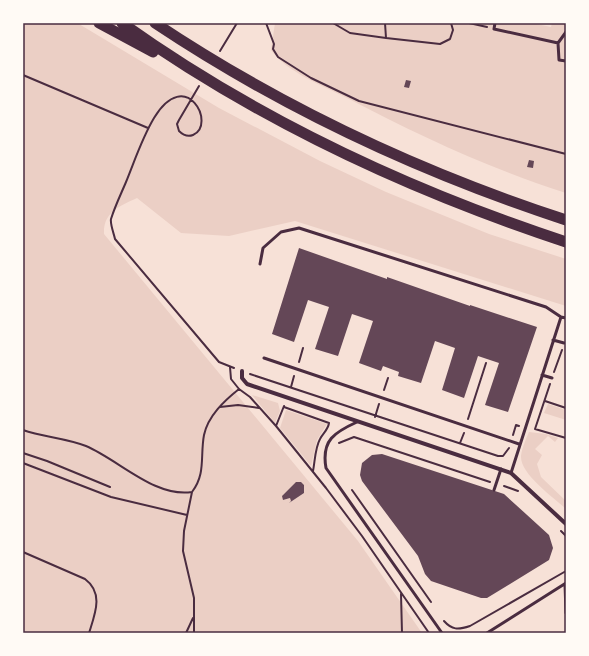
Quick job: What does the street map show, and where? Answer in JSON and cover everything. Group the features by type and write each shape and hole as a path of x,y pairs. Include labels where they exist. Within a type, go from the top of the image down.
{"highway":[{"path":"99,23 274,118 385,173 466,206 566,242"},
{"path":"122,23 220,88"},
{"path":"155,23 271,92 353,135 457,180 566,220"}],"street":[{"path":"242,371 242,378 247,384 511,473 566,524"}],"lane":[{"path":"495,23 494,29 558,42"},
{"path":"566,32 558,42 559,60 566,61"},
{"path":"260,264 263,248 281,232 299,228 546,307 561,317 566,318"},
{"path":"511,473 519,444 561,317"},
{"path":"553,340 564,343"},
{"path":"264,358 519,444"},
{"path":"542,375 552,378"},
{"path":"357,422 337,431 327,444 324,457 326,468 442,633"},
{"path":"494,490 501,469"},
{"path":"566,583 566,613"},
{"path":"488,633 566,583"}],"path":[{"path":"234,28 236,23"},
{"path":"266,23 274,44 273,49 278,57 311,78 359,101 566,154"},
{"path":"333,23 350,33 440,44 450,39 453,30 451,23"},
{"path":"385,23 386,38"},
{"path":"469,23 494,29"},
{"path":"23,75 148,128"},
{"path":"179,120 178,128 182,133 192,135 198,132 201,124 201,116 195,104 184,97 170,98 161,107 148,128 110,220 115,239 219,362 235,369"},
{"path":"301,353 303,348"},
{"path":"472,406 486,364"},
{"path":"230,367 231,380 239,389 250,397 276,426 313,472 362,536 427,632"},
{"path":"249,374 375,417 498,456 503,456 509,448"},
{"path":"290,387 294,377"},
{"path":"386,382 388,378"},
{"path":"194,633 194,598 183,551 187,515 192,492 202,473 204,437 207,426 219,408 239,389"},
{"path":"544,401 566,408"},
{"path":"219,408 238,405 259,408"},
{"path":"375,417 379,405"},
{"path":"276,426 284,406 330,423 320,438 316,449 313,472"},
{"path":"513,435 516,425 519,426"},
{"path":"530,429 535,429 566,438"},
{"path":"23,430 86,446 141,478 167,490 176,492 192,492"},
{"path":"460,443 464,431"},
{"path":"335,448 340,442 354,437 519,491"},
{"path":"23,453 47,460 110,488"},
{"path":"23,463 111,497 187,515"},
{"path":"355,494 432,604"},
{"path":"560,530 566,536"},
{"path":"23,552 85,579 90,584 96,595 97,606 89,633"},
{"path":"443,620 453,628 460,630 470,626 566,571"},
{"path":"401,593 402,633"},
{"path":"186,633 194,617"}],"shaded area":[{"path":"23,23 79,24 219,108 320,161 386,192 489,234 566,259 566,306 295,221 229,236 181,233 137,198 119,207 106,220 104,234 358,541 422,633 23,633","holes":["298,482 304,485 304,493 289,503 291,501 290,498 283,500 283,495"]},
{"path":"275,23 532,23 551,27 552,23 566,23 566,193 538,184 455,150 400,125 296,72 278,58 271,50"},
{"path":"252,395 278,403 280,411 275,423"},
{"path":"548,404 566,410 566,420 544,413"},
{"path":"286,410 327,424 317,440 311,466 280,428"},
{"path":"529,432 546,434 558,438 555,442 548,436 535,449 542,455 537,464 541,477 566,501 566,509 531,478 522,463 521,456"}],"building":[{"path":"406,80 411,81 409,88 404,87"},
{"path":"529,160 534,161 533,168 527,167"},
{"path":"299,248 387,279 387,277 470,306 537,327 508,412 485,405 499,363 478,356 464,398 442,390 455,348 435,341 421,383 398,376 399,372 383,366 381,371 359,363 373,321 352,314 338,356 315,349 329,307 308,300 294,342 272,334"},
{"path":"382,454 504,494 549,535 553,548 549,560 487,598 481,598 431,581 425,574 418,556 362,481 360,475 362,463 372,455"},
{"path":"296,482 301,482 304,485 304,493 289,503 291,501 290,498 283,500 282,496"}]}
